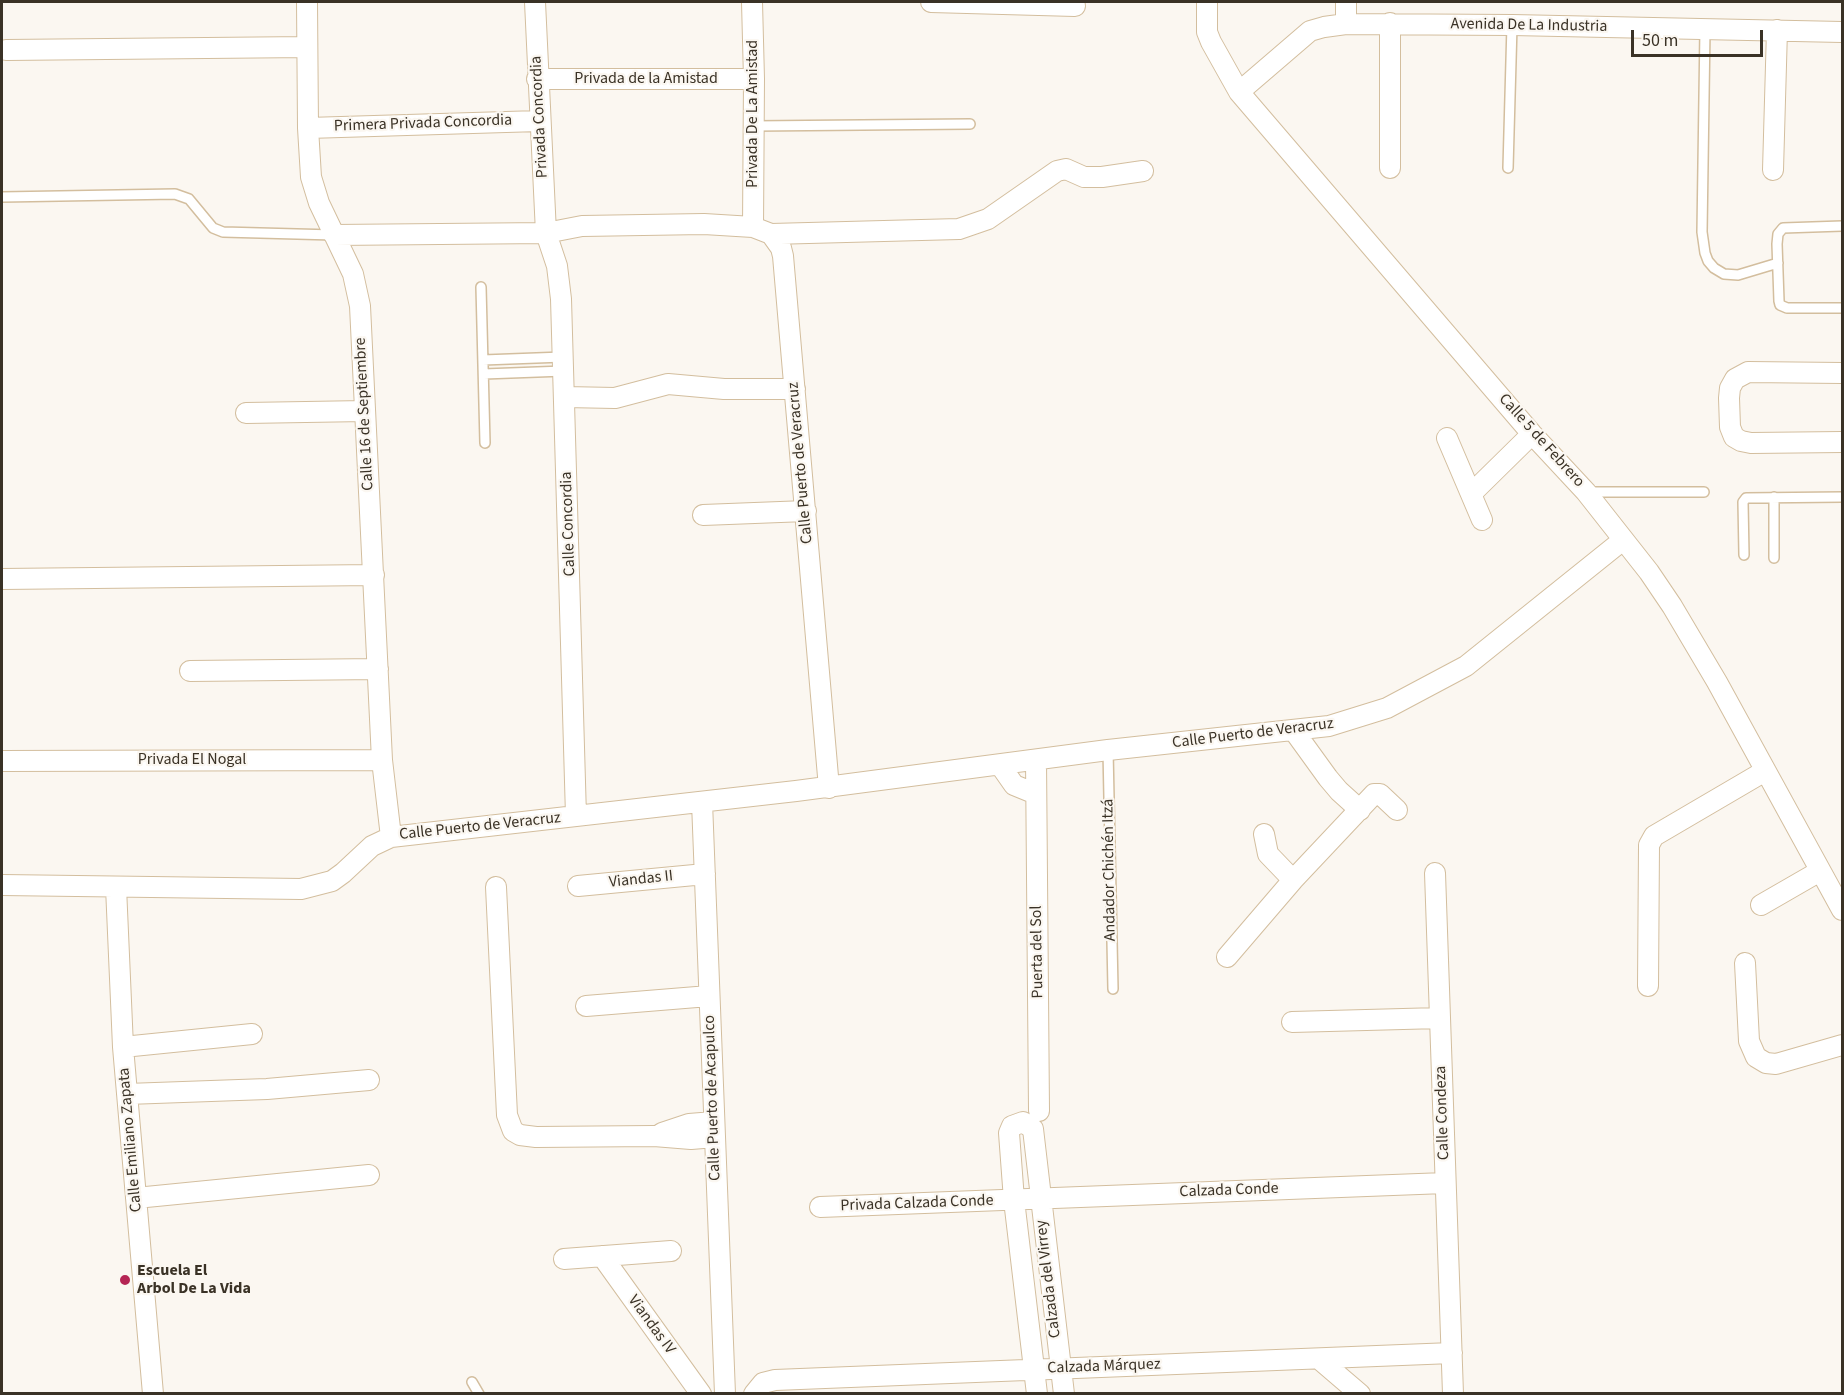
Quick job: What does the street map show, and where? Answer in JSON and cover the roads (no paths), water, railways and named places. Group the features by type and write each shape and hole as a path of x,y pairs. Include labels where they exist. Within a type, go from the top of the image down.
{"street":[{"name":"Calle 16 de Septiembre","path":"307,2 308,128 314,191 348,261 357,287 360,306 382,760 391,837"},
{"name":"Privada Concordia","path":"535,2 546,233"},
{"name":"Privada De La Amistad","path":"752,2 753,227"},
{"path":"931,2 1075,6"},
{"name":"Calle 5 de Febrero","path":"1207,2 1207,32 1239,92 1532,434 1586,492 1649,572 1718,682 1842,910"},
{"path":"1346,2 1346,24"},
{"path":"1390,23 1390,168"},
{"name":"Avenida De La Industria","path":"1239,92 1310,31 1346,24 1842,32"},
{"path":"1773,170 1776,30"},
{"path":"6,50 307,47"},
{"name":"Privada de la Amistad","path":"537,79 754,79"},
{"name":"Primera Privada Concordia","path":"308,128 539,121"},
{"path":"334,235 546,233 582,226 704,224 753,227 771,234 959,229 988,219 1057,171 1066,169 1084,177 1102,177 1143,171"},
{"name":"Calle Concordia","path":"546,233 559,282 565,397 576,816"},
{"name":"Calle Puerto de Veracruz","path":"771,234 781,248 783,256 829,788"},
{"path":"1842,373 1748,372 1735,379 1730,388 1730,427 1734,437 1751,443 1842,442"},
{"path":"565,397 615,398 668,384 724,389 795,389"},
{"path":"246,413 365,411"},
{"path":"1472,494 1532,434"},
{"path":"1447,438 1482,520"},
{"path":"703,515 806,512"},
{"name":"Calle Puerto de Veracruz","path":"2,885 291,890 314,887 332,881 372,846 391,837 829,788 1108,750 1329,726 1387,708 1466,666 1623,540"},
{"path":"2,579 374,575"},
{"path":"190,671 378,669"},
{"path":"1294,731 1328,778 1360,810"},
{"name":"Privada El Nogal","path":"2,761 382,760"},
{"name":"Puerta del Sol","path":"1036,760 1039,1111"},
{"path":"1000,765 1014,785 1036,794"},
{"path":"1648,986 1649,845 1654,836 1765,771"},
{"path":"1227,957 1293,880 1374,794 1380,794 1397,810"},
{"name":"Calle Puerto de Acapulco","path":"702,802 725,1394"},
{"path":"1264,834 1268,854 1293,880"},
{"path":"1761,905 1820,871"},
{"name":"Calle Condeza","path":"1435,873 1454,1394"},
{"name":"Viandas II","path":"578,886 705,874"},
{"name":"Calle Emiliano Zapata","path":"116,887 123,1047 153,1394"},
{"path":"496,888 507,1115 513,1131 528,1137 654,1136 691,1139 715,1130"},
{"path":"1745,963 1749,1041 1756,1057 1766,1063 1776,1064 1842,1045"},
{"path":"586,1006 709,996"},
{"path":"1292,1022 1440,1018"},
{"path":"123,1047 252,1034"},
{"path":"127,1094 267,1089 369,1080"},
{"name":"Calzada del Virrey","path":"1037,1394 1014,1200 1009,1129 1014,1124 1023,1122 1033,1129 1064,1394"},
{"path":"136,1198 369,1175"},
{"name":"Calzada Conde","path":"1014,1200 1445,1183"},
{"name":"Privada Calzada Conde","path":"820,1208 1014,1200"},
{"path":"564,1259 671,1251"},
{"name":"Viandas IV","path":"602,1256 701,1394"},
{"name":"Calzada Márquez","path":"756,1390 763,1383 775,1380 1452,1353"},
{"path":"1319,1359 1360,1394"}],"lane":[{"path":"1509,168 1512,25"},
{"path":"1705,29 1702,231 1705,253 1708,261 1724,274 1738,275 1778,263"},
{"path":"754,126 970,124"},
{"path":"2,197 175,194 189,199 213,228 223,232 334,235"},
{"path":"1842,226 1783,228 1777,238 1780,305 1787,308 1842,308"},
{"path":"482,287 485,443"},
{"path":"483,360 563,364"},
{"path":"484,374 563,364"},
{"path":"1586,492 1704,492"},
{"path":"1774,496 1774,558"},
{"path":"1744,555 1743,502 1750,497 1842,497"},
{"name":"Andador Chichén Itzá","path":"1108,750 1113,989"},
{"path":"472,1382 479,1394"}],"place":[{"name":"Escuela El Arbol De La Vida","path":"125,1280"}]}
